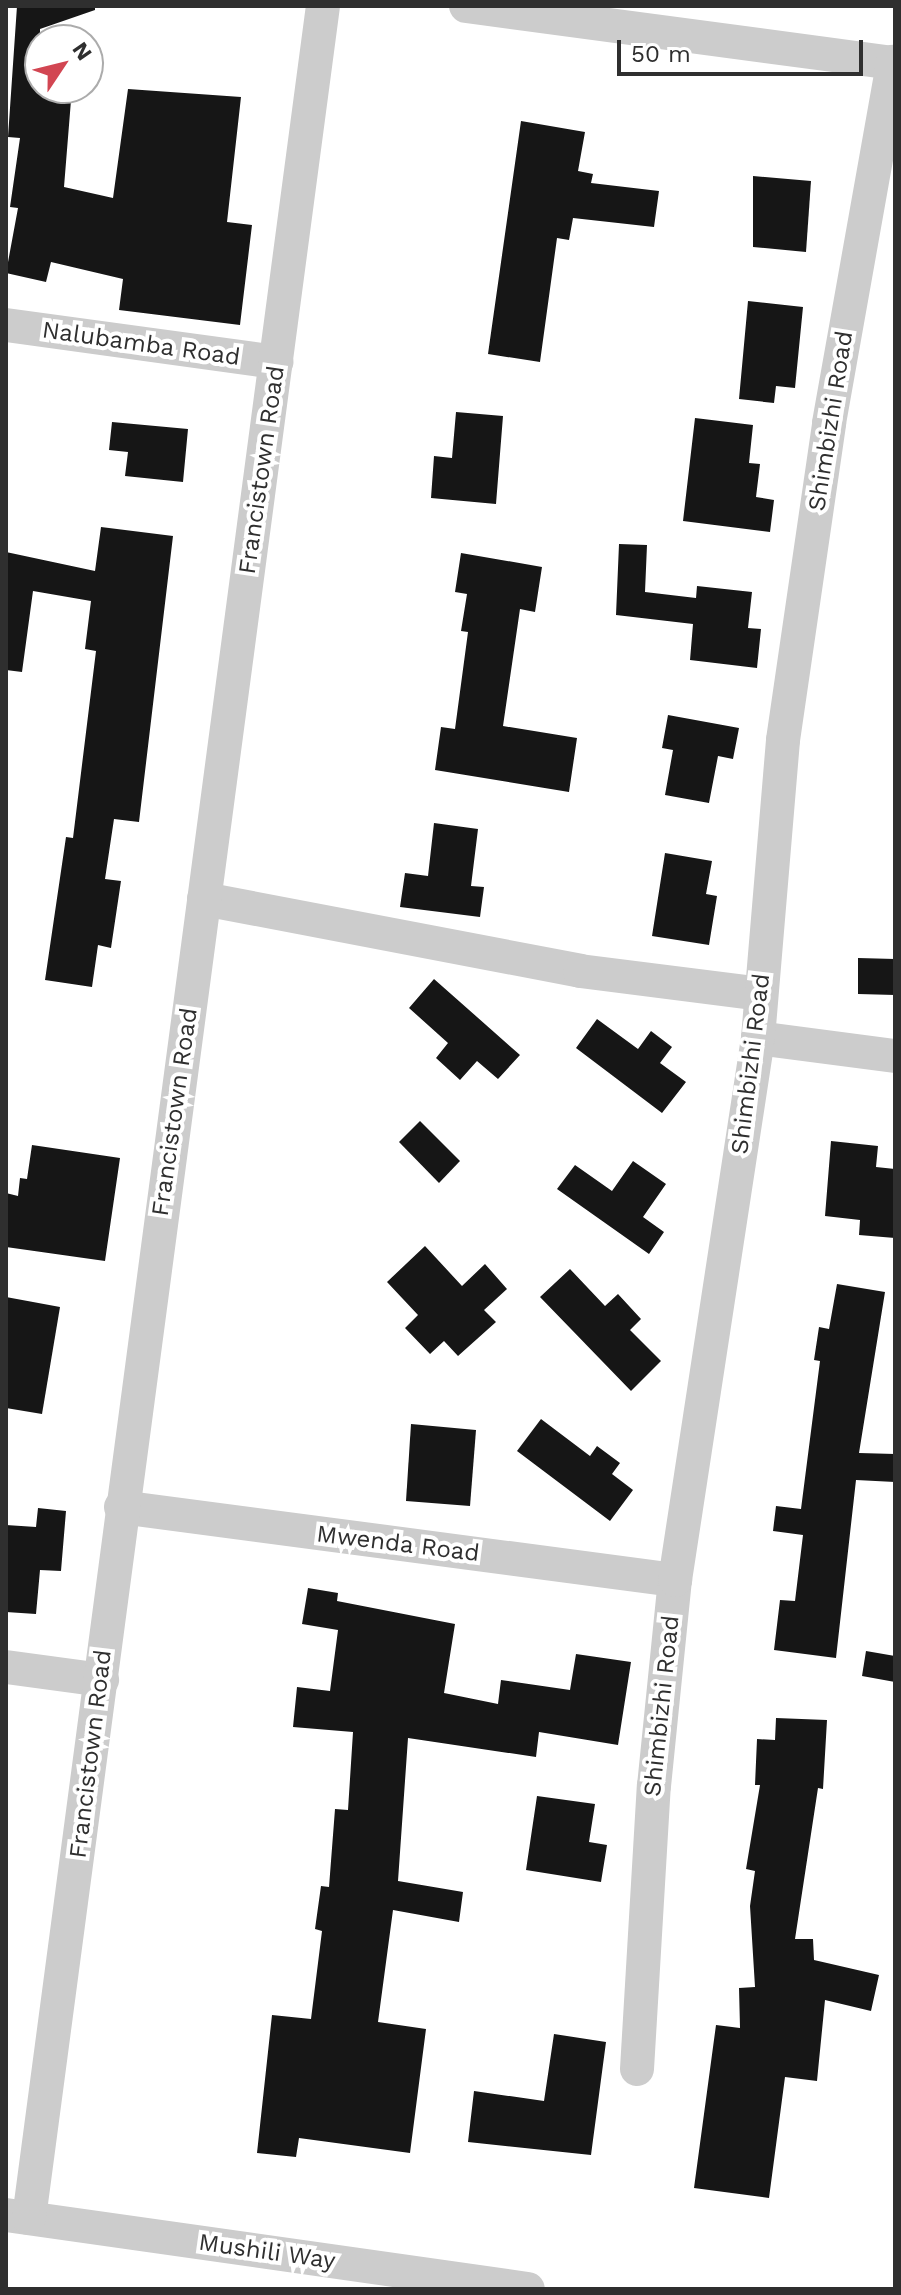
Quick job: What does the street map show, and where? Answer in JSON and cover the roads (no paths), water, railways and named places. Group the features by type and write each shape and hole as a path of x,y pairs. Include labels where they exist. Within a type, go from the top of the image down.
{"street":[{"name":"Francistown Road","path":"18,2216 102,1680 121,1507 323,6"},
{"path":"466,6 894,62"},
{"name":"Shimbizhi Road","path":"637,2069 654,1786 675,1580 758,1038 783,740 829,423 894,62"},
{"name":"Nalubamba Road","path":"6,325 276,362"},
{"path":"204,899 580,971 761,994"},
{"path":"758,1038 895,1056"},
{"name":"Mwenda Road","path":"121,1507 675,1580"},
{"path":"6,1667 102,1680"},
{"name":"Mushili Way","path":"18,2216 528,2289"}]}
